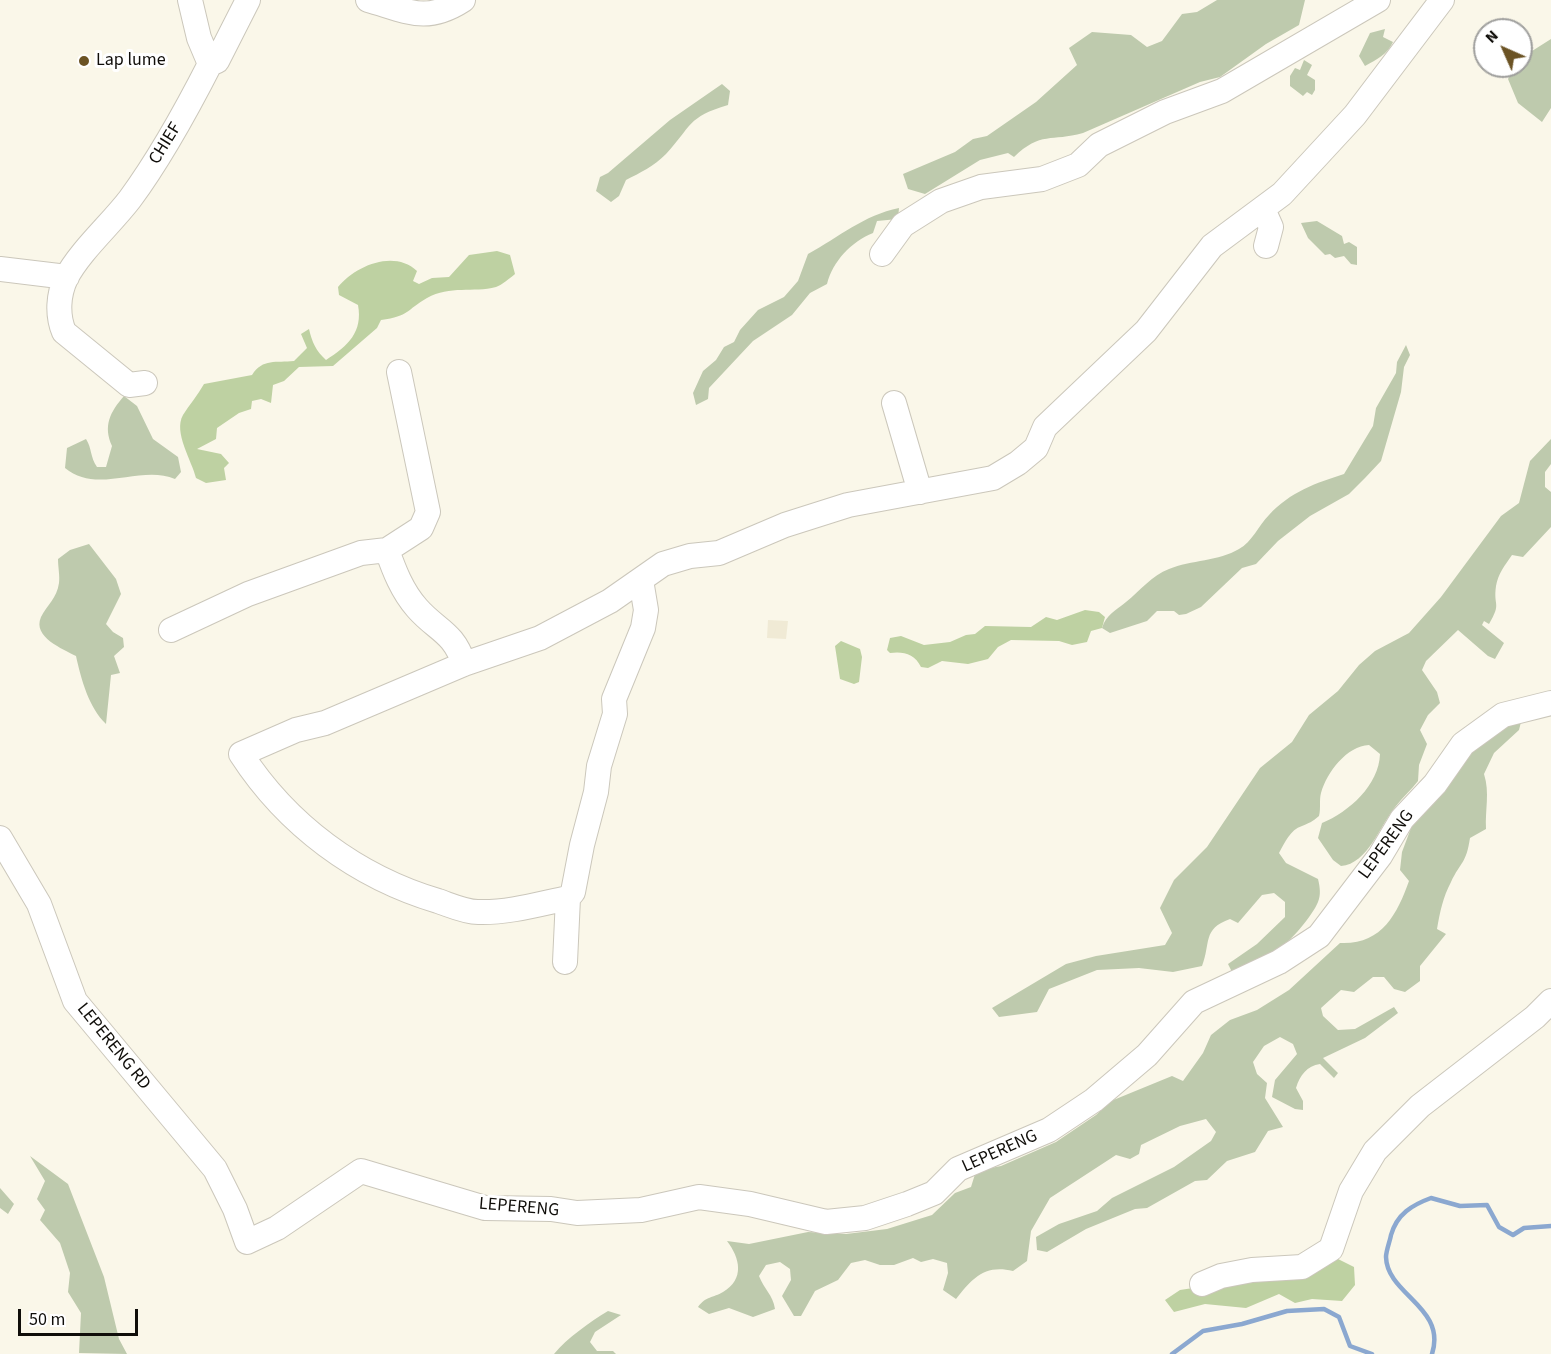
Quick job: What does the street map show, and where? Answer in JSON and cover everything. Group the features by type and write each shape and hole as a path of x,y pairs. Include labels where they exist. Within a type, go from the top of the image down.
{"street":[{"path":"190,0 199,38 210,64"},
{"name":"CHIEF","path":"67,277 145,177 180,123 210,64 217,61 248,0"},
{"path":"368,0 427,15 443,12 463,0"},
{"path":"882,254 903,225 918,213 941,201 981,187 1042,179 1078,165 1099,146 1165,112 1222,91 1378,0"},
{"path":"568,898 519,908 476,912 407,892 350,862 302,827 256,777 241,754 296,730 325,723 464,664 540,638 574,621 663,564 690,556 719,553 820,513 848,505 993,478 1018,463 1036,448 1046,427 1146,331 1212,246 1282,194 1355,115 1442,0"},
{"path":"1263,209 1271,227 1266,246"},
{"path":"0,269 67,277 60,294 59,320 64,332 129,385 145,383"},
{"path":"171,630 248,594 361,553 387,550 420,528 428,512 399,372"},
{"path":"894,403 920,492"},
{"path":"387,550 406,593 418,609 457,644 464,664"},
{"path":"565,962 568,898 573,892 596,792 598,766 615,714 614,699 643,628 646,610 641,579"},
{"name":"LEPERENG","path":"247,1242 277,1228 360,1171 485,1208 551,1209 577,1214 641,1210 699,1197 750,1204 826,1222 865,1218 934,1193 958,1169 1049,1130 1094,1100 1147,1055 1194,1002 1279,962 1319,936 1380,856 1402,819 1435,784 1462,744 1503,716 1551,703"},
{"name":"LEPERENG RD","path":"0,838 39,904 75,1001 215,1169 235,1209 247,1242"},
{"path":"1202,1284 1221,1276 1252,1270 1302,1267 1331,1249 1352,1191 1375,1151 1420,1106 1499,1046 1551,1001"}],"shaded area":[{"path":"768,620 788,621 786,639 767,638"}],"green space":[{"path":"1217,0 1305,0 1299,25 1266,44 1220,77 1200,82 1083,133 1039,140 1014,157 1008,153 980,160 925,194 908,189 903,174 955,152 973,139 987,136 1036,102 1077,65 1069,48 1092,32 1131,35 1147,47 1162,41 1182,14 1197,12"},
{"path":"1385,29 1383,37 1393,42 1391,46 1378,59 1365,66 1359,56 1370,33"},
{"path":"1551,39 1551,108 1542,122 1518,103 1508,79 1533,78 1533,50"},
{"path":"1304,60 1312,65 1307,75 1315,80 1315,90 1312,95 1307,92 1303,96 1290,86 1290,76 1295,68 1300,70"},
{"path":"722,84 730,91 728,105 697,118 661,158 647,169 626,180 619,196 611,202 596,191 600,177 608,173 670,120"},
{"path":"899,208 898,219 877,221 873,233 850,247 838,260 827,284 810,293 792,315 753,341 709,388 708,399 696,405 693,393 703,371 716,360 724,347 734,342 740,330 758,310 784,297 798,281 808,254 863,221"},
{"path":"1317,221 1342,236 1344,244 1349,242 1357,247 1357,265 1351,264 1344,256 1335,258 1330,254 1325,255 1308,238 1301,223"},
{"path":"497,251 510,255 515,274 506,281 487,289 453,290 436,294 403,314 381,320 377,328 333,366 299,367 284,381 273,385 271,403 261,399 252,401 251,409 239,413 217,428 216,439 197,449 221,454 229,463 224,468 226,480 206,483 196,478 180,430 183,415 204,384 252,375 265,364 294,361 307,348 301,334 309,329 315,346 323,357 326,360 334,355 347,344 356,331 359,315 358,305 339,295 338,287 345,279 364,267 386,261 397,261 417,271 413,281 419,284 432,278 449,277 469,255"},
{"path":"1406,345 1410,355 1404,367 1401,392 1381,461 1349,494 1310,516 1278,541 1256,564 1242,568 1201,607 1179,615 1174,611 1157,611 1147,621 1110,633 1102,628 1111,614 1157,575 1178,566 1223,556 1239,549 1248,542 1269,515 1286,500 1314,485 1344,474 1373,426 1376,408 1396,373 1397,362"},
{"path":"124,396 137,406 153,439 178,457 181,472 175,479 162,475 148,475 91,479 78,476 65,468 67,448 86,439 97,467 106,467 112,446 108,432 109,419"},
{"path":"1551,439 1551,464 1545,472 1545,487 1551,492 1551,527 1523,557 1512,555 1509,559 1497,582 1495,612 1489,624 1484,621 1482,625 1504,643 1495,659 1488,656 1458,630 1426,661 1422,670 1437,692 1440,703 1428,715 1420,730 1427,744 1419,765 1418,781 1390,814 1366,851 1350,864 1341,866 1333,860 1318,838 1322,823 1342,812 1361,796 1374,776 1380,754 1369,745 1361,746 1346,755 1333,769 1321,793 1319,816 1294,830 1279,853 1286,863 1318,879 1320,894 1311,914 1284,946 1232,972 1228,964 1257,944 1285,917 1285,902 1274,893 1262,895 1238,923 1230,919 1215,927 1209,938 1202,966 1173,972 1139,968 1097,970 1049,989 1037,1012 999,1017 992,1008 1066,964 1096,956 1165,945 1172,933 1160,908 1174,880 1207,847 1260,768 1292,742 1309,715 1338,691 1359,665 1375,651 1409,633 1441,597 1501,516 1519,503 1530,461"},
{"path":"89,544 116,579 121,594 106,624 123,638 124,647 114,656 120,673 111,675 106,724 90,702 76,656 50,641 41,631 39,624 58,588 58,559 70,550"},
{"path":"1085,610 1099,612 1105,617 1102,628 1091,631 1087,642 1072,645 1059,641 1011,640 998,647 988,659 968,664 942,661 928,668 921,667 908,654 890,653 887,650 890,638 901,636 924,645 950,642 975,634 985,626 1031,627 1046,617 1057,620"},
{"path":"841,641 860,649 862,657 859,682 854,684 840,679 835,646"},
{"path":"1522,718 1519,730 1494,753 1484,774 1487,794 1486,829 1470,838 1465,858 1448,888 1437,929 1446,934 1420,966 1420,981 1405,992 1394,989 1384,977 1373,977 1354,992 1341,990 1321,1008 1323,1016 1338,1030 1355,1029 1394,1007 1398,1013 1365,1038 1323,1058 1338,1073 1334,1078 1320,1064 1305,1072 1296,1088 1303,1101 1303,1110 1295,1109 1272,1097 1275,1080 1297,1054 1293,1044 1280,1037 1264,1046 1253,1062 1257,1074 1267,1083 1265,1098 1283,1127 1268,1131 1255,1152 1227,1161 1207,1180 1195,1181 1147,1208 1135,1209 1086,1229 1047,1252 1037,1250 1036,1237 1059,1224 1097,1211 1112,1198 1174,1167 1211,1141 1216,1132 1206,1119 1180,1126 1141,1145 1139,1154 1130,1159 1116,1155 1050,1198 1031,1231 1027,1261 1013,1271 994,1270 980,1275 956,1299 943,1290 948,1273 947,1263 933,1259 921,1262 913,1258 894,1265 880,1265 865,1260 851,1263 838,1280 815,1291 801,1316 794,1316 782,1296 791,1280 790,1269 780,1262 766,1265 759,1276 775,1309 753,1317 729,1308 709,1314 698,1307 707,1299 723,1292 735,1281 737,1261 727,1241 749,1244 808,1232 846,1234 887,1229 932,1215 955,1193 971,1187 976,1171 1001,1166 1056,1142 1096,1115 1111,1101 1172,1076 1183,1081 1203,1053 1211,1035 1230,1020 1257,1010 1289,990 1340,943 1366,939 1385,925 1399,905 1409,881 1400,870 1402,852 1414,820 1469,749 1504,726"},
{"path":"30,1156 68,1184 104,1277 119,1339 127,1354 79,1353 81,1313 68,1292 70,1273 60,1243 40,1220 45,1210 37,1199 45,1181"},
{"path":"0,1188 14,1204 8,1214 0,1208"},
{"path":"1338,1259 1354,1267 1355,1285 1342,1301 1312,1299 1295,1303 1279,1294 1246,1308 1205,1304 1174,1312 1165,1300 1180,1290 1323,1268"},
{"path":"608,1311 621,1315 595,1332 590,1342 597,1351 613,1351 616,1354 554,1354 565,1342"}],"waterway":[{"path":"1432,1354 1434,1338 1431,1324 1396,1282 1389,1270 1386,1257 1391,1235 1401,1216 1412,1207 1431,1198 1460,1206 1487,1205 1499,1227 1513,1235 1524,1228 1551,1226"},
{"path":"1172,1354 1203,1331 1242,1324 1287,1311 1324,1309 1339,1317 1350,1346 1372,1354"}],"place":[{"name":"Lap lume","path":"84,61"}]}
